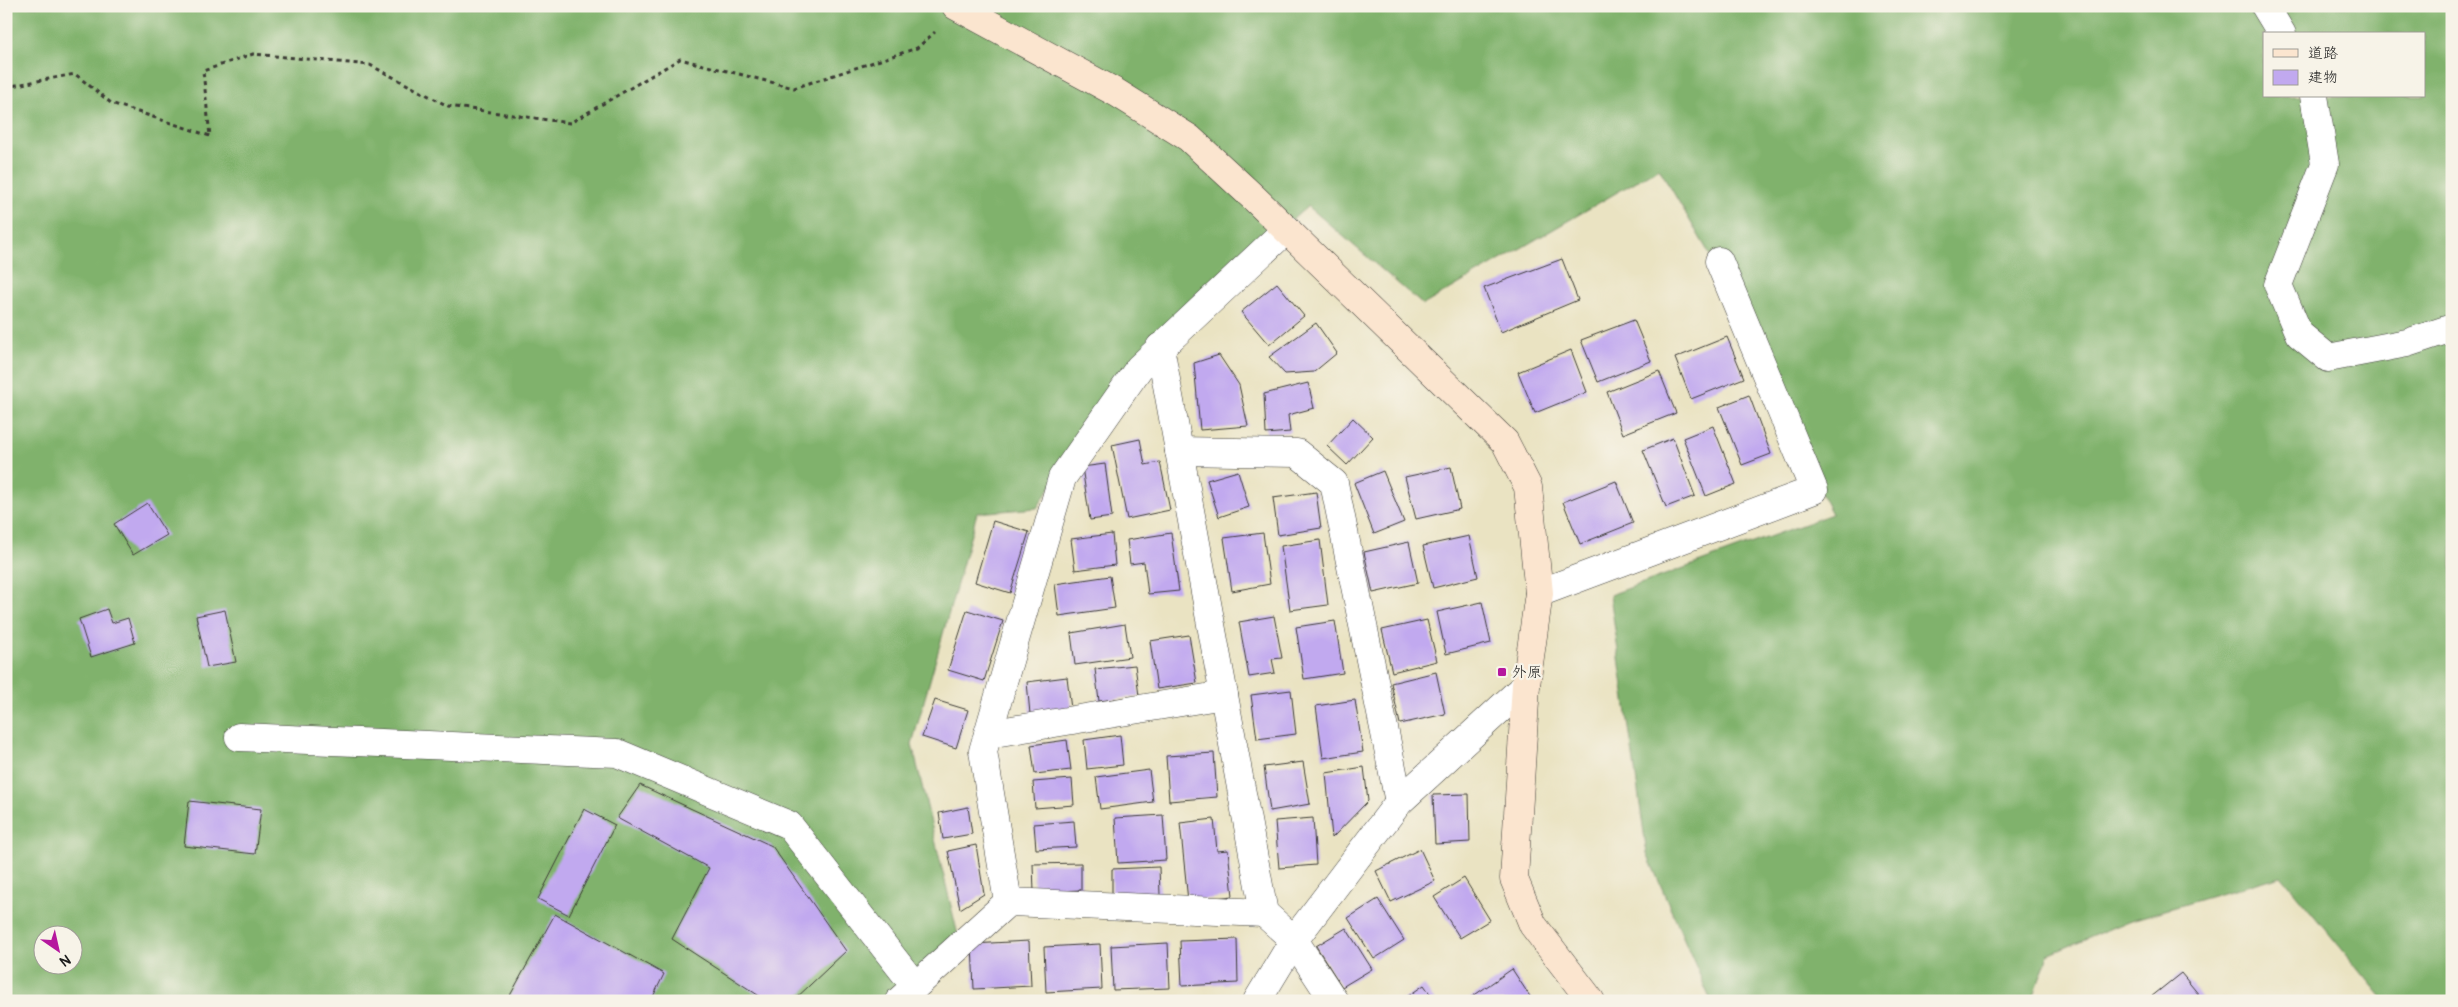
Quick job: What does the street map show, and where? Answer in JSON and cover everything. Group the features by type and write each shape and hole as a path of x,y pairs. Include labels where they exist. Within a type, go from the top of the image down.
{"street":[{"path":"2265,6 2281,32"},
{"path":"958,8 1117,93 1189,138 1287,229 1505,442 1528,487 1539,593 1526,685 1514,879 1533,924 1591,1001"},
{"path":"2314,98 2325,164 2278,285 2299,334 2328,358 2407,343 2452,328"},
{"path":"1008,902 983,751 1062,478 1138,368 1287,229"},
{"path":"1539,593 1814,490 1718,261"},
{"path":"1160,348 1264,913 1294,940 1334,1001"},
{"path":"1179,451 1297,453 1334,483 1399,802"},
{"path":"1257,1001 1294,940 1399,802 1526,685"},
{"path":"988,734 1224,695"},
{"path":"239,737 617,753 789,825 907,993 1008,902 1264,913"}],"path":[{"path":"6,87 75,74 111,103 210,136 203,71 253,54 370,65 448,106 570,123 680,59 794,88 917,48 958,8"}],"green space":[{"path":"6,6 2452,6 2452,1001 2385,1001 2281,876 2128,921 2048,955 2032,1001 1711,1001 1647,854 1610,595 1832,514 1786,425 1730,289 1659,168 1423,305 1308,206 1135,356 1037,508 977,513 912,744 958,935 888,1001 6,1001"}],"building":[{"path":"1562,259 1578,300 1501,332 1484,288"},
{"path":"1277,283 1304,316 1269,345 1241,312"},
{"path":"1634,320 1651,361 1598,382 1581,340"},
{"path":"1316,323 1337,353 1314,372 1285,374 1269,357"},
{"path":"1727,337 1744,378 1691,399 1675,358"},
{"path":"1571,350 1587,392 1535,413 1518,372"},
{"path":"1219,355 1239,385 1248,426 1200,430 1194,363"},
{"path":"1659,371 1676,413 1623,434 1607,392"},
{"path":"1308,383 1314,408 1288,415 1290,432 1266,434 1264,394"},
{"path":"1749,395 1771,454 1742,465 1719,407"},
{"path":"1353,418 1373,437 1347,465 1327,446"},
{"path":"1713,426 1736,484 1706,496 1683,438"},
{"path":"1673,438 1695,496 1666,507 1643,450"},
{"path":"1140,439 1145,465 1160,462 1170,510 1127,519 1112,445"},
{"path":"1105,464 1112,517 1090,520 1082,467"},
{"path":"1451,467 1460,509 1416,519 1405,477"},
{"path":"1238,471 1249,507 1219,517 1207,480"},
{"path":"1383,471 1404,522 1374,534 1354,483"},
{"path":"1616,481 1633,523 1580,544 1563,502"},
{"path":"1316,492 1321,528 1278,535 1273,498"},
{"path":"147,503 167,535 133,555 114,524"},
{"path":"993,521 1029,532 1010,593 975,582"},
{"path":"1171,533 1179,591 1148,594 1144,562 1130,564 1127,540"},
{"path":"1263,533 1270,584 1232,591 1224,538"},
{"path":"1112,534 1115,565 1075,570 1071,539"},
{"path":"1469,536 1478,577 1433,588 1423,546"},
{"path":"1320,540 1328,605 1290,610 1281,546"},
{"path":"1409,542 1418,583 1373,593 1364,552"},
{"path":"1110,576 1115,608 1059,616 1055,584"},
{"path":"1482,602 1491,643 1446,654 1437,612"},
{"path":"107,609 112,623 128,618 135,643 91,657 79,619"},
{"path":"225,610 236,662 207,667 196,616"},
{"path":"967,610 1003,621 984,681 948,670"},
{"path":"1274,616 1282,658 1272,659 1275,673 1249,677 1239,622"},
{"path":"1427,620 1437,661 1392,672 1382,630"},
{"path":"1335,621 1343,673 1304,679 1296,627"},
{"path":"1125,624 1130,657 1075,665 1071,633"},
{"path":"1189,635 1197,683 1157,689 1150,641"},
{"path":"1135,665 1139,696 1099,701 1095,669"},
{"path":"1436,672 1445,714 1400,724 1391,683"},
{"path":"1067,677 1071,709 1030,714 1027,682"},
{"path":"1291,690 1296,734 1257,739 1251,695"},
{"path":"935,700 968,710 956,748 922,737"},
{"path":"1355,700 1363,752 1323,758 1316,706"},
{"path":"1120,735 1123,765 1087,769 1084,740"},
{"path":"1067,740 1071,770 1035,774 1031,745"},
{"path":"1214,753 1217,797 1169,801 1166,756"},
{"path":"1303,762 1310,804 1270,811 1264,767"},
{"path":"1364,767 1368,801 1332,838 1326,773"},
{"path":"1149,770 1153,802 1100,809 1096,777"},
{"path":"1072,779 1074,805 1035,808 1033,782"},
{"path":"640,785 772,846 846,951 793,1001 767,1001 672,939 709,868 617,818"},
{"path":"1469,794 1470,842 1435,844 1433,795"},
{"path":"189,801 261,809 255,854 184,846"},
{"path":"968,807 972,834 943,839 939,813"},
{"path":"584,809 615,825 569,915 538,899"},
{"path":"1163,815 1166,860 1118,863 1115,818"},
{"path":"1313,818 1316,865 1279,868 1275,821"},
{"path":"1214,819 1217,851 1228,850 1233,896 1188,901 1180,823"},
{"path":"1074,821 1076,847 1036,849 1034,824"},
{"path":"976,845 984,894 960,909 948,851"},
{"path":"1420,849 1435,881 1391,902 1376,871"},
{"path":"1081,863 1081,890 1034,892 1033,864"},
{"path":"1159,867 1160,895 1112,896 1112,869"},
{"path":"1464,878 1490,920 1460,938 1434,897"},
{"path":"1378,899 1404,940 1374,959 1348,918"},
{"path":"555,914 664,974 651,1001 507,1001"},
{"path":"1346,928 1372,969 1342,987 1316,946"},
{"path":"1237,939 1238,983 1182,986 1180,941"},
{"path":"1029,941 1031,986 974,989 972,944"},
{"path":"1168,943 1170,988 1113,990 1111,946"},
{"path":"1100,944 1102,989 1046,992 1044,947"},
{"path":"1512,969 1533,1001 1466,1001"},
{"path":"2181,973 2204,1001 2146,1001"},
{"path":"1424,985 1435,1001 1401,1001"}],"place":[{"name":"外原","path":"1502,672"}]}
